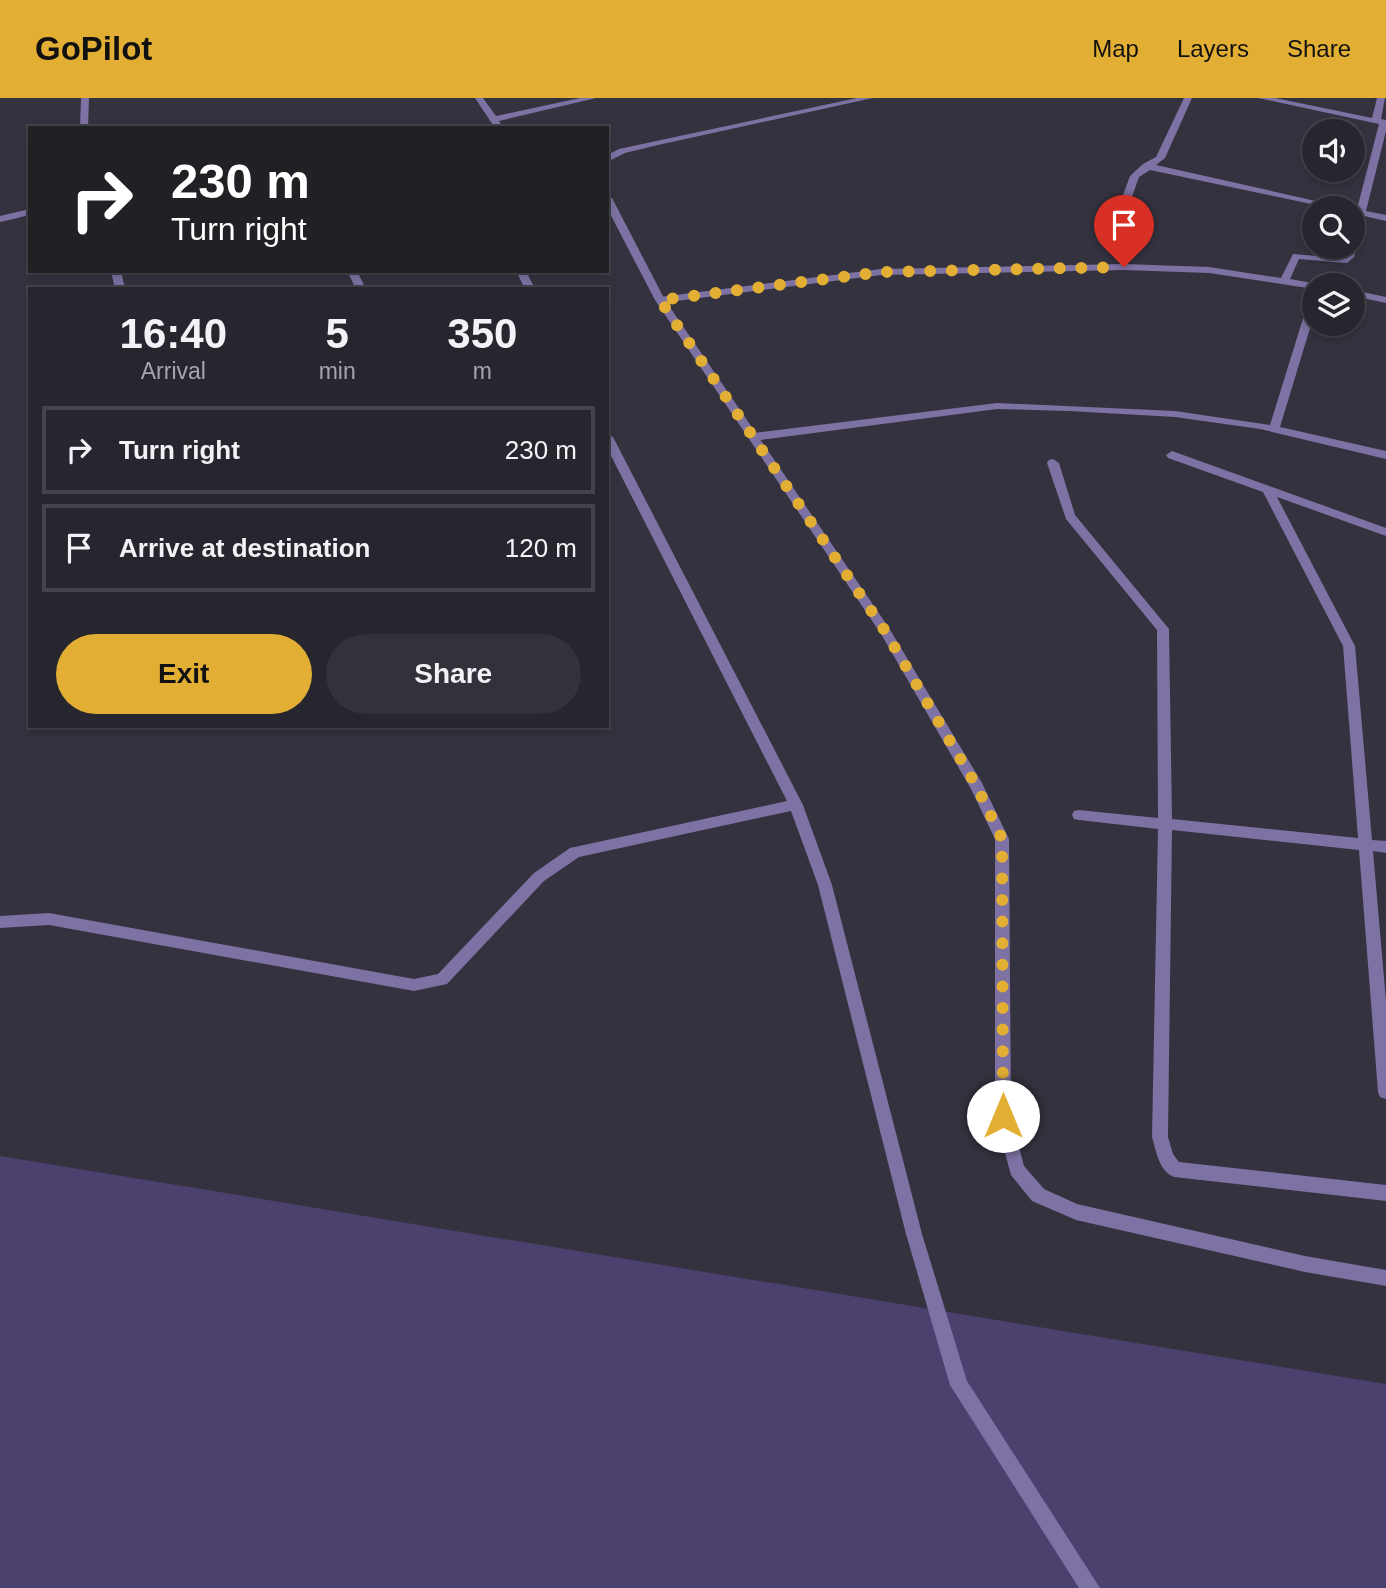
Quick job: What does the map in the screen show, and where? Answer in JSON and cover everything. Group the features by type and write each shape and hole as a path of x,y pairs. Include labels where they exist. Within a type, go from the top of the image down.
{"street":[{"path":"84,126 85,98"},
{"path":"479,98 497,124 592,98"},
{"path":"609,158 622,151 658,142 869,98"},
{"path":"1118,222 1135,176 1160,158 1188,98"},
{"path":"1262,98 1382,122"},
{"path":"1361,196 1382,122 1381,98"},
{"path":"1146,166 1302,199"},
{"path":"609,202 660,300 885,631 977,787 1002,839 1003,1116 1017,1170 1038,1195 1076,1212 1305,1265 1386,1278"},
{"path":"0,219 28,212"},
{"path":"1365,213 1386,218"},
{"path":"1284,280 1296,256 1302,257"},
{"path":"1325,259 1346,259"},
{"path":"660,300 881,272 1124,267 1209,270 1302,284"},
{"path":"1365,296 1386,300"},
{"path":"1274,429 1303,336"},
{"path":"753,437 997,406 1175,414 1274,429 1386,455"},
{"path":"609,442 796,805 825,885 914,1234 958,1385 1090,1588"},
{"path":"1172,455 1386,532"},
{"path":"1053,463 1070,516 1163,629 1166,824 1160,1137 1166,1157 1174,1169 1386,1193"},
{"path":"1268,490 1349,646 1386,1092"},
{"path":"0,922 49,919 414,985 442,979 539,877 575,852 796,805"},
{"path":"1079,815 1386,847"}],"shaded area":[{"path":"0,1156 1386,1384 1386,1588 0,1588"}],"route":[{"path":"1003,1116 1002,839 977,787 885,631 660,300 881,272 1124,267"}]}
